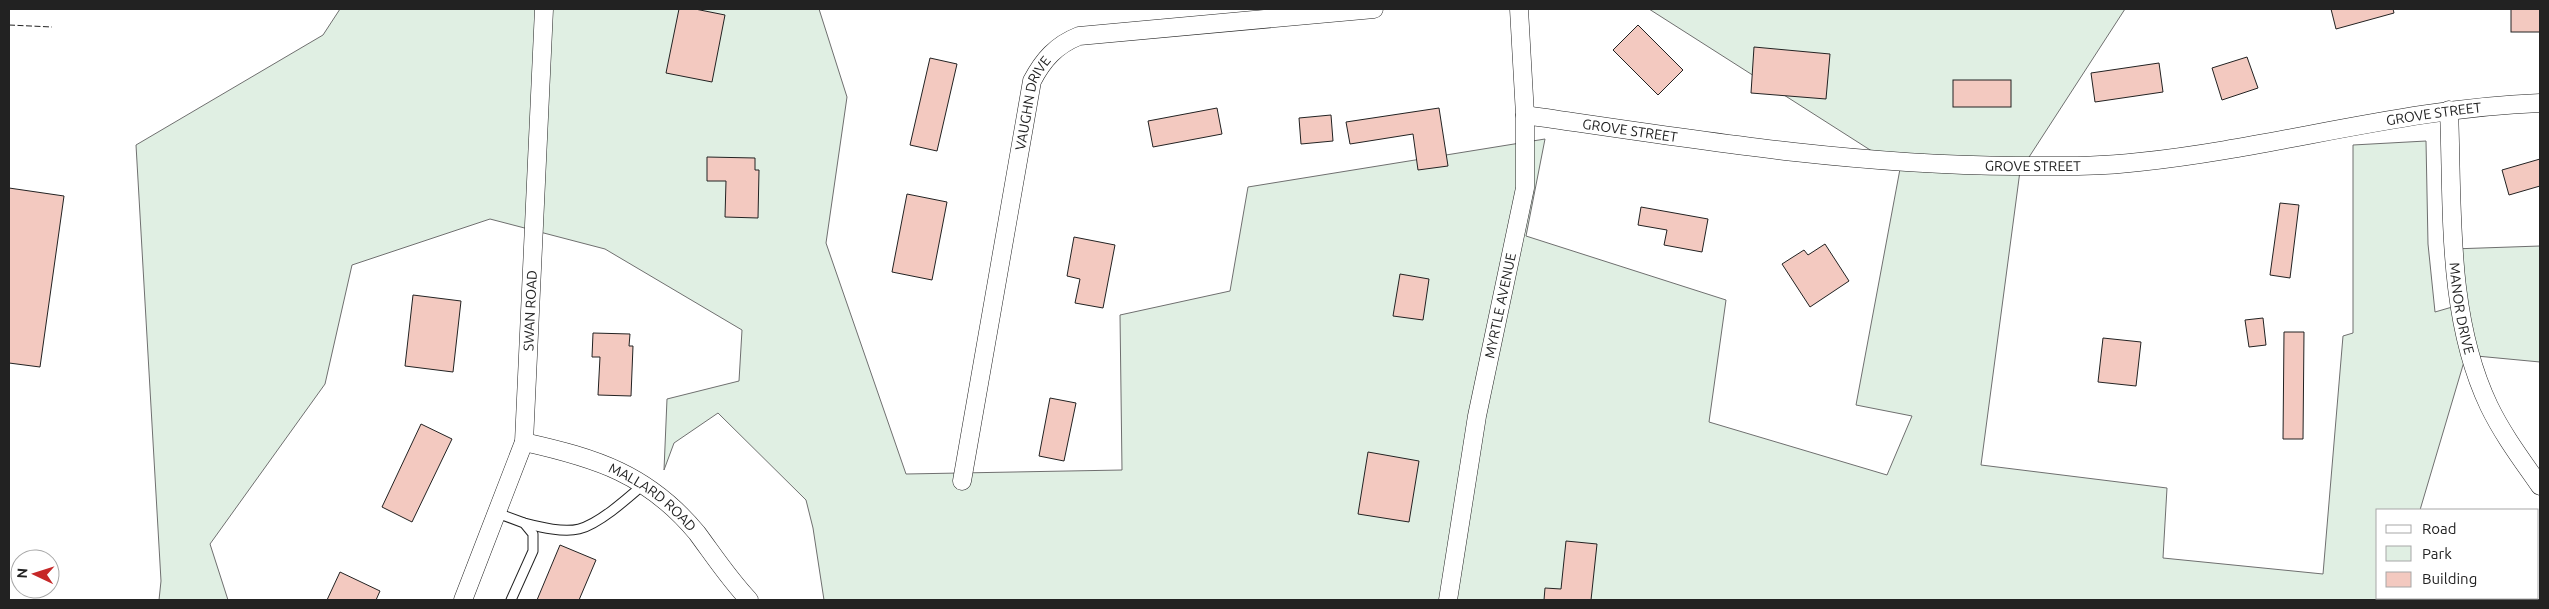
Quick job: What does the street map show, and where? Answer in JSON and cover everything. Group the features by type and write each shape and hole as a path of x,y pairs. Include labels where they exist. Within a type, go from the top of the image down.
{"street":[{"name":"SWAN ROAD","path":"463,600 524,442 544,9"},
{"name":"VAUGHN DRIVE","path":"962,481 1032,81 1041,64 1054,50 1079,36 1374,9"},
{"name":"MYRTLE AVENUE","path":"1448,600 1478,416 1525,188 1525,115 1519,9"},
{"name":"GROVE STREET","path":"1525,115 1751,148 1854,160 1957,166 2042,166 2138,162 2256,144 2449,110 2540,103"},
{"name":"MANOR DRIVE","path":"2449,110 2457,297 2465,338 2475,373 2489,406 2506,438 2540,486"},
{"name":"MALLARD ROAD","path":"524,442 582,455 612,466 644,484 672,506 696,533 731,581 748,600"}],"lane":[{"path":"497,513 524,523 547,528 578,529 610,512 644,484"},
{"path":"511,600 533,551 533,534 524,523"}],"green space":[{"path":"340,9 819,9 847,97 826,243 906,474 1122,470 1120,315 1230,291 1248,187 1545,139 1526,236 1726,300 1709,422 1887,475 1912,416 1856,405 1900,169 1649,9 2125,9 2020,171 1981,465 2167,488 2163,558 2323,574 2343,336 2353,333 2353,145 2426,141 2428,244 2435,312 2459,305 2452,249 2540,246 2540,362 2466,355 2420,509 2376,509 2376,599 2394,600 824,600 813,528 806,500 718,413 674,443 664,470 667,399 739,381 742,330 605,249 490,219 352,265 325,384 210,544 228,600 159,600 161,581 136,145 323,35"}],"building":[{"path":"679,9 695,9 725,15 712,82 666,73"},
{"path":"2331,9 2393,9 2394,13 2336,29"},
{"path":"2511,9 2540,9 2540,32 2511,32"},
{"path":"1638,25 1683,70 1658,95 1613,50"},
{"path":"1754,47 1830,54 1826,99 1751,93"},
{"path":"2247,57 2258,88 2222,100 2212,68"},
{"path":"930,58 957,64 937,151 910,145"},
{"path":"2159,63 2163,92 2095,102 2091,73"},
{"path":"1953,80 2011,80 2011,107 1953,107"},
{"path":"1217,108 1222,134 1153,147 1148,121"},
{"path":"1439,108 1448,166 1418,170 1413,134 1350,144 1346,122"},
{"path":"1331,115 1333,141 1301,144 1299,118"},
{"path":"707,157 755,158 755,170 759,170 758,218 725,217 726,181 707,181"},
{"path":"2540,159 2540,186 2509,195 2502,170"},
{"path":"9,188 64,196 40,367 9,363"},
{"path":"907,194 947,202 932,280 892,272"},
{"path":"2280,203 2299,205 2290,278 2270,275"},
{"path":"1641,207 1708,219 1702,252 1664,245 1667,230 1638,225"},
{"path":"1074,237 1115,245 1103,308 1075,303 1080,279 1067,276"},
{"path":"1825,244 1849,281 1810,307 1782,264 1804,250 1808,255"},
{"path":"1400,274 1429,279 1423,320 1393,316"},
{"path":"413,295 461,301 453,372 405,366"},
{"path":"2263,318 2266,345 2249,347 2245,320"},
{"path":"2284,332 2304,332 2303,439 2283,439"},
{"path":"593,333 630,334 629,346 633,346 631,396 598,395 600,357 592,357"},
{"path":"2103,338 2141,342 2136,386 2098,382"},
{"path":"1050,398 1076,403 1064,461 1039,456"},
{"path":"421,424 452,439 412,522 382,507"},
{"path":"1368,452 1419,461 1409,522 1358,514"},
{"path":"1566,541 1597,544 1591,600 1544,600 1545,588 1561,589"},
{"path":"560,545 596,560 579,600 537,600"},
{"path":"340,572 380,591 376,600 327,600"}],"fence":[{"path":"9,25 52,27"}]}
